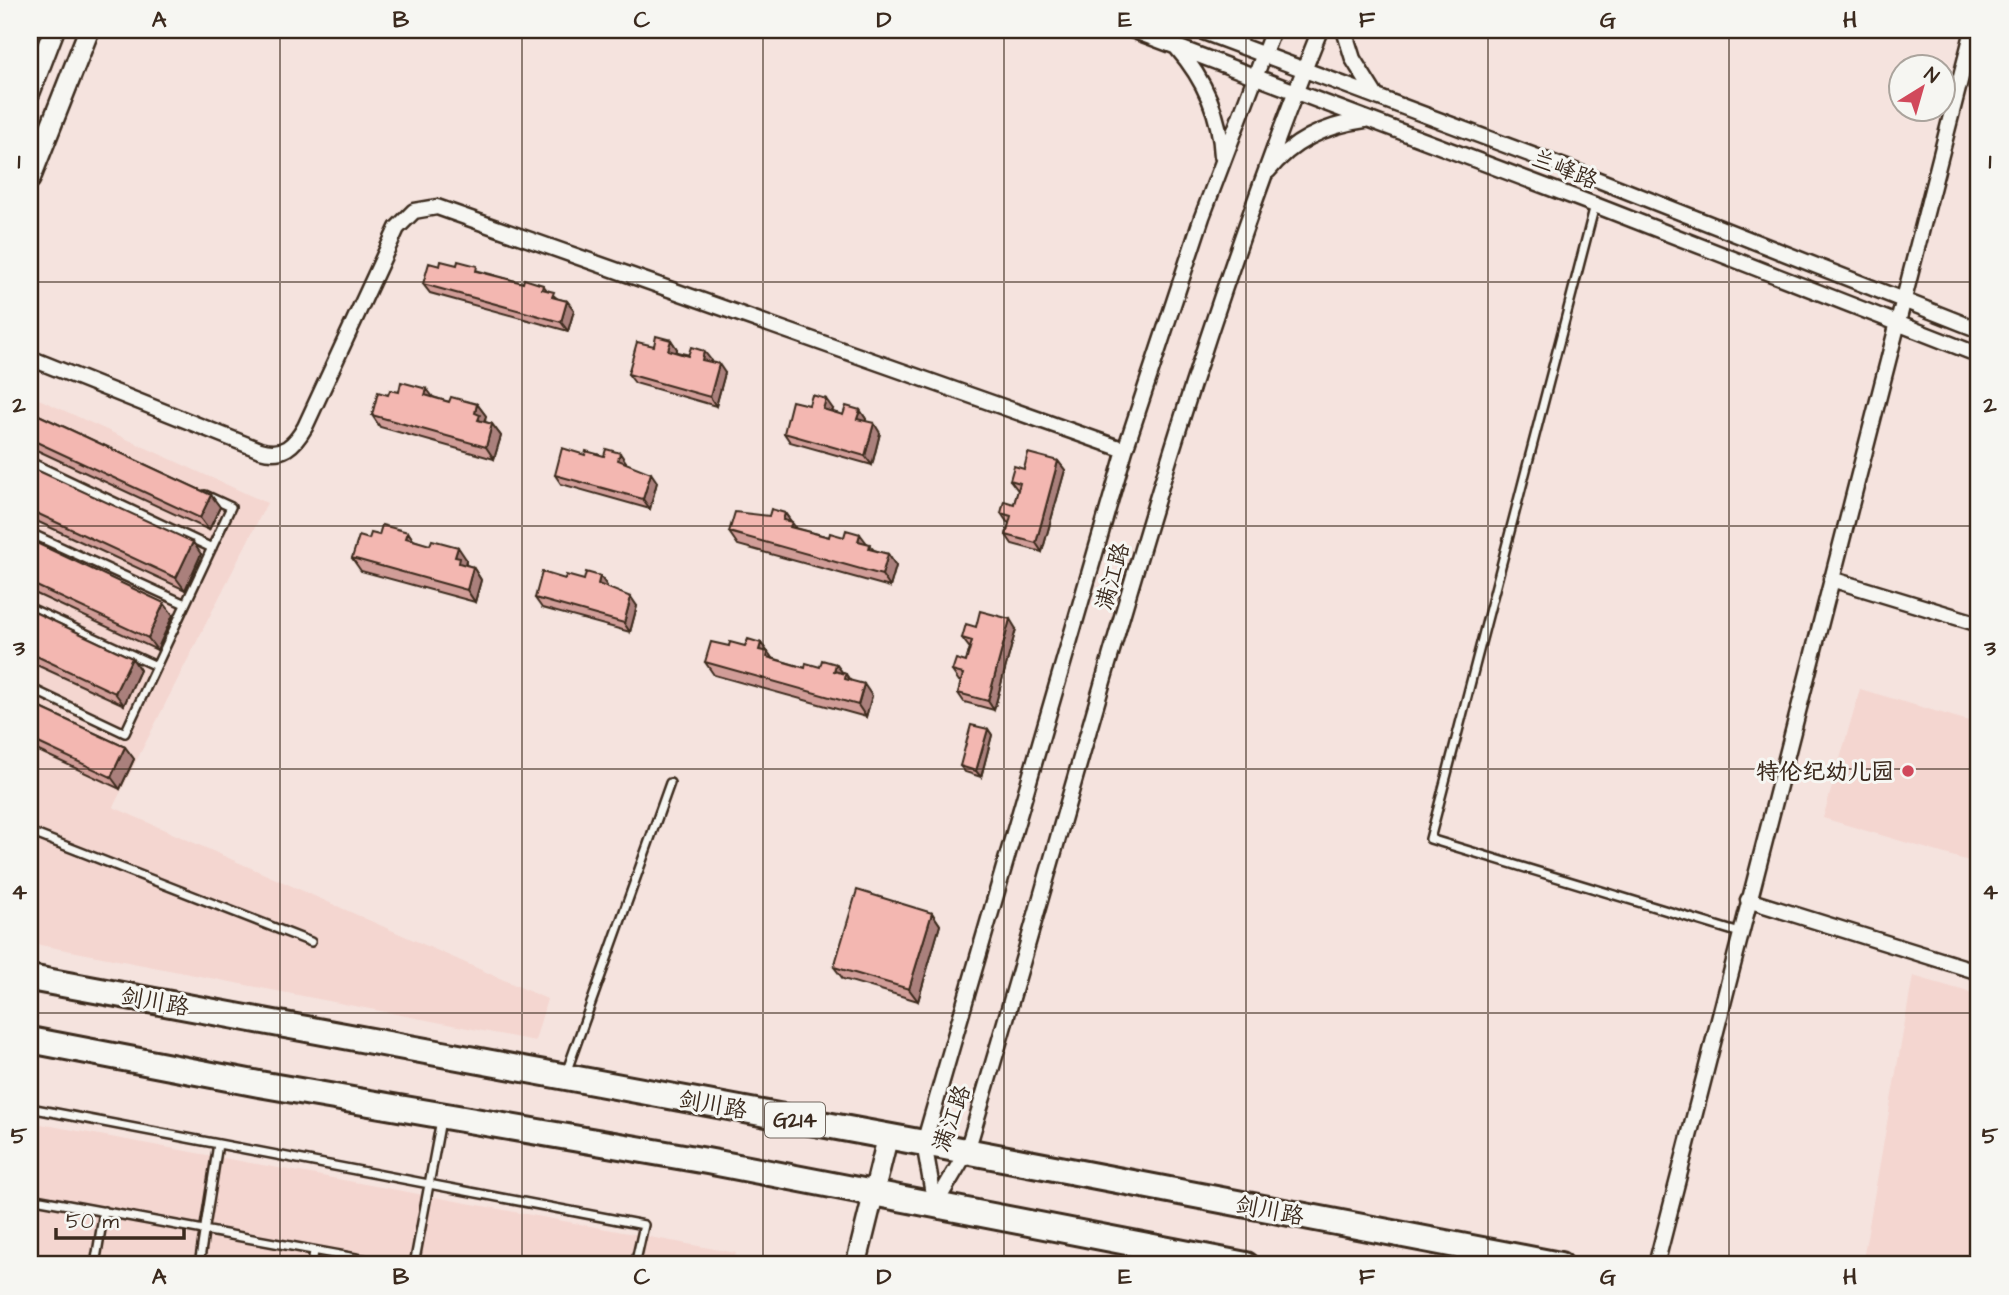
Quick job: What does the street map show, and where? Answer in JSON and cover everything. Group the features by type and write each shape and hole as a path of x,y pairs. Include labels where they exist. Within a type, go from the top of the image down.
{"highway":[{"name":"剑川路","path":"30,978 888,1136 1560,1265"},
{"name":"G214","path":"31,1047 442,1116 873,1193 1164,1258 1246,1265"}],"street":[{"path":"30,92 54,30"},
{"path":"30,178 89,30"},
{"name":"兰峰路","path":"1132,30 1595,205 1979,355"},
{"name":"兰峰路","path":"1198,30 1591,177 1979,330"},
{"name":"满江路","path":"935,1205 925,1143 1125,450 1222,162 1273,30"},
{"name":"满江路","path":"935,1205 967,1152 1186,402 1261,181 1320,30"},
{"path":"1344,30 1353,59 1377,98"},
{"path":"1656,1265 1973,30"},
{"path":"1176,47 1197,74 1212,105 1222,162"},
{"path":"1261,181 1279,159 1301,141 1332,126 1366,119"},
{"path":"30,358 260,450 282,452 294,444 305,427 397,228 414,211 437,207 1125,450"},
{"path":"1831,579 1979,624"},
{"path":"1748,900 1979,972"},
{"path":"856,1265 888,1136"}],"lane":[{"path":"1595,205 1430,839 1740,933"},
{"path":"30,462 212,548"},
{"path":"30,688 125,733 231,507 194,490"},
{"path":"30,533 185,604"},
{"path":"30,608 156,666"},
{"path":"565,1077 670,783"},
{"path":"30,832 311,942"},
{"path":"30,1108 643,1225 635,1265"},
{"path":"414,1265 442,1116"},
{"path":"199,1265 218,1144"},
{"path":"30,1198 394,1265"},
{"path":"94,1265 104,1211"},
{"path":"312,1265 314,1251"}],"shaded area":[{"path":"30,395 267,503 113,807 547,999 535,1041 30,943"},
{"name":"特伦纪幼儿园","path":"1860,689 1979,724 1979,864 1823,818"},
{"path":"1913,976 1979,995 1979,1265 1862,1265"},
{"path":"30,1122 736,1253 732,1265 30,1265"}],"building":[{"path":"441,261 457,265 458,261 477,266 476,271 523,283 524,279 543,285 542,289 554,292 552,297 567,301 561,322 423,284 429,263 440,266"},
{"path":"656,336 671,340 668,350 688,356 691,347 704,351 702,360 719,364 710,397 628,374 637,342 654,346"},
{"path":"401,382 427,389 425,395 449,402 451,397 477,404 475,413 480,415 478,420 492,424 486,447 372,415 378,392 388,395 390,390 399,392"},
{"path":"812,395 826,399 823,409 843,415 846,406 860,410 857,419 874,423 865,456 784,433 792,401 809,405"},
{"path":"30,411 211,495 200,518 30,439"},
{"path":"562,448 585,455 586,451 604,456 606,449 620,453 618,460 651,473 643,499 555,475"},
{"path":"1028,453 1058,461 1036,543 1006,535 1011,516 1001,513 1004,501 1014,504 1020,483 1010,480 1014,466 1024,469"},
{"path":"30,467 193,542 176,578 30,510"},
{"path":"771,509 785,513 783,520 792,522 790,527 829,537 830,533 844,537 846,530 860,534 858,541 870,544 869,549 888,554 882,575 729,532 735,512 769,516"},
{"path":"382,525 408,532 406,538 430,545 432,540 458,547 455,557 460,558 459,563 473,567 467,590 352,558 359,536 369,539 371,533 379,535"},
{"path":"30,540 164,603 148,638 30,583"},
{"path":"542,572 565,579 566,575 584,580 586,572 600,576 598,584 631,597 624,623 535,598"},
{"path":"30,610 132,658 115,693 30,653"},
{"path":"980,611 1010,619 988,701 958,693 963,674 952,671 956,659 966,662 972,641 962,638 966,624 976,627"},
{"path":"748,639 761,643 759,650 768,652 767,657 805,668 806,663 820,667 822,660 836,664 834,671 846,674 845,679 864,684 858,705 705,662 711,642 729,646 730,642 745,646"},
{"path":"30,703 125,747 111,777 30,739"},
{"path":"971,725 988,729 976,771 960,766"},
{"path":"857,890 932,913 909,989 834,967"}],"place":[{"name":"特伦纪幼儿园","path":"1908,771"}]}
